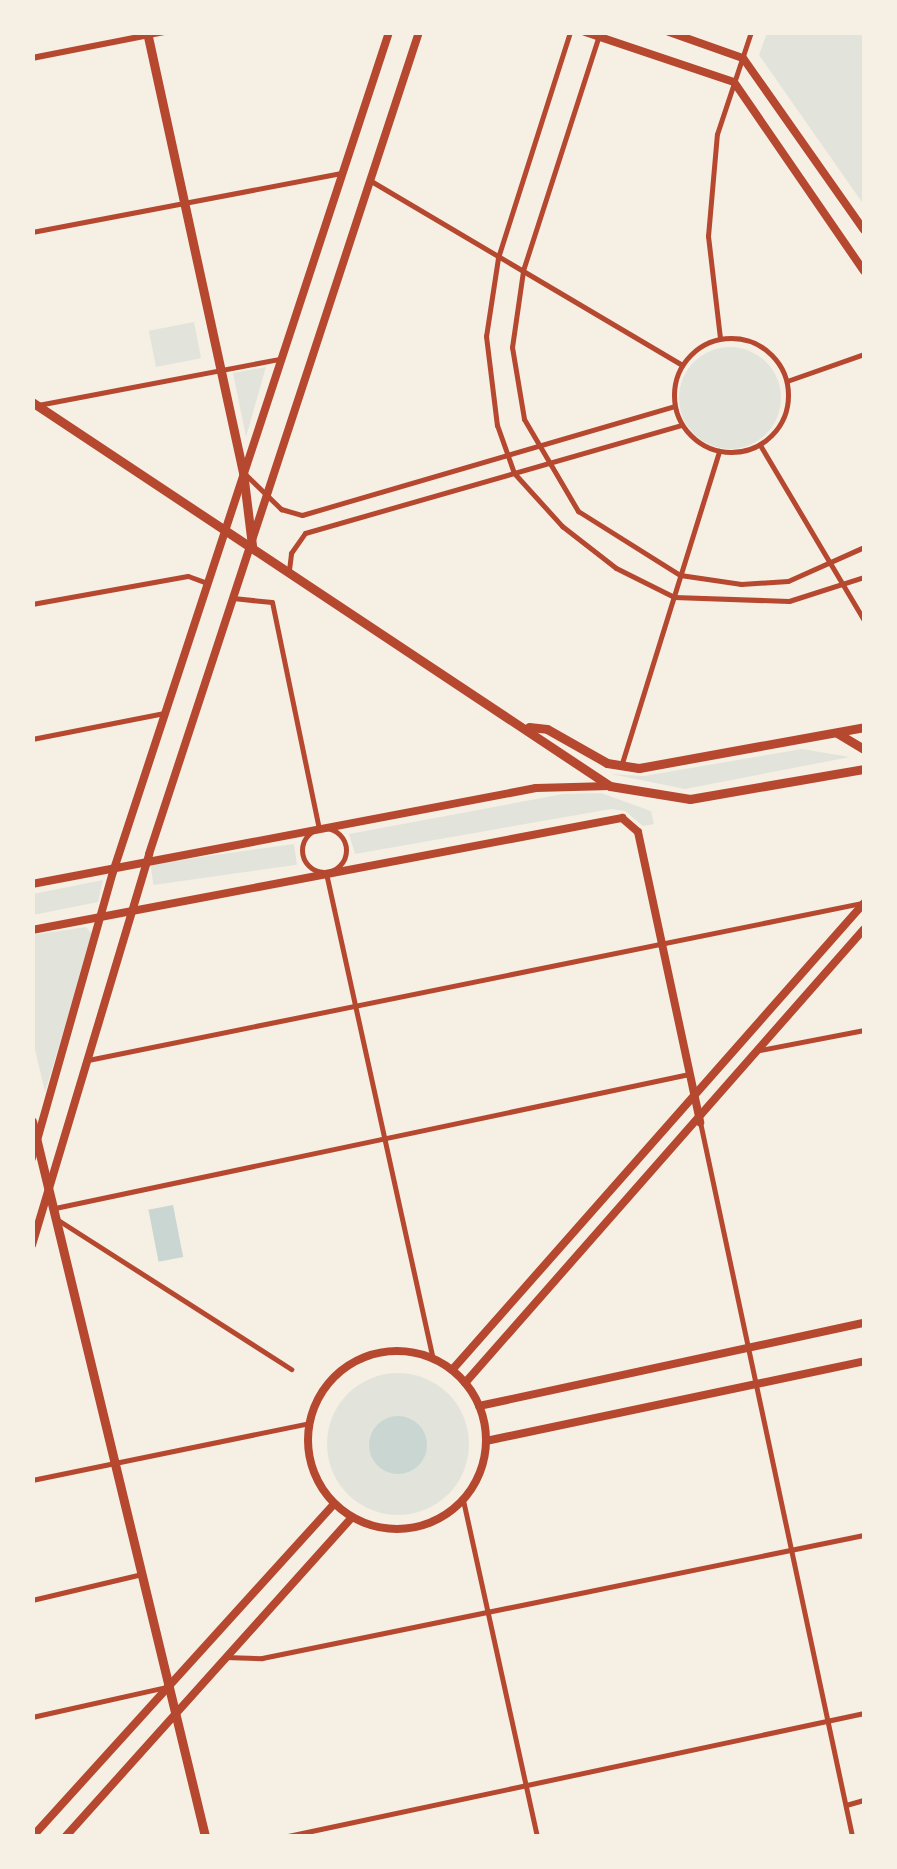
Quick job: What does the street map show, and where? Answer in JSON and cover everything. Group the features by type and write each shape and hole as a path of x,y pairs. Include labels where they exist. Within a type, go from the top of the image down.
{"main road":[{"path":"32,1158 113,872 389,32"},
{"path":"32,1244 146,865 418,32"},
{"path":"585,32 734,82 864,271"},
{"path":"669,32 743,58 864,230"},
{"path":"147,34 243,472 252,545"},
{"path":"34,404 529,727 540,742 610,786"},
{"path":"529,727 548,728 621,767 650,768 864,728"},
{"path":"836,732 864,749"},
{"path":"32,884 113,872 536,788 610,786 690,799 864,769"},
{"path":"32,930 608,816 631,822 700,1122"},
{"path":"452,1370 864,902"},
{"path":"465,1382 700,1122 756,1051 864,929"},
{"path":"32,1120 204,1836"},
{"path":"480,1406 864,1323"},
{"path":"396,1351 433,1359 452,1370 480,1406 486,1441 481,1471 463,1500 438,1520 403,1529 352,1517 334,1504 309,1458 308,1423 328,1382 359,1359 396,1351"},
{"path":"486,1441 864,1361"},
{"path":"33,1836 334,1504"},
{"path":"66,1836 352,1517"}],"street":[{"path":"32,58 166,32"},
{"path":"570,32 498,258 486,336 505,456 514,473 562,526 616,568 674,596 789,601 864,576"},
{"path":"720,338 708,236 717,134 751,32"},
{"path":"599,35 523,271 512,346 524,419 547,464 578,512 680,575 741,584 788,581 832,565 864,546"},
{"path":"32,232 342,173"},
{"path":"371,181 682,365"},
{"path":"720,338 754,342 780,365 787,381 784,417 760,444 719,451 682,424 674,406 682,365 720,338"},
{"path":"787,381 864,354"},
{"path":"34,404 280,358"},
{"path":"243,472 268,496 302,515 674,406"},
{"path":"289,570 291,552 306,533 682,424"},
{"path":"760,444 864,620"},
{"path":"621,767 719,451"},
{"path":"32,604 188,576 207,583"},
{"path":"233,598 272,602 319,829"},
{"path":"32,739 165,713"},
{"path":"319,829 338,834 346,850 342,863 325,872"},
{"path":"319,829 305,840 303,856 325,872 433,1359"},
{"path":"88,1060 864,902"},
{"path":"756,1051 864,1030"},
{"path":"56,1214 384,1138 690,1074"},
{"path":"700,1122 852,1836"},
{"path":"56,1214 292,1369"},
{"path":"32,1480 308,1423"},
{"path":"463,1500 537,1836"},
{"path":"224,1657 262,1658 488,1615 864,1535"},
{"path":"32,1600 142,1574"},
{"path":"32,1717 168,1686"},
{"path":"288,1836 864,1713"},
{"path":"846,1805 864,1800"}],"shaded area":[{"path":"767,33 864,33 864,205 759,55"},
{"path":"194,322 201,358 156,367 149,331"},
{"path":"730,347 750,351 766,362 777,378 781,398 777,418 766,434 750,445 730,449 710,445 694,434 683,418 679,398 683,378 694,362 710,351"},
{"path":"266,367 246,437 233,373"},
{"path":"802,749 850,757 685,789 611,774 644,776"},
{"path":"601,793 651,811 654,824 643,826 625,811 611,809 355,854 349,834 563,794"},
{"path":"294,844 297,865 153,885 150,864"},
{"path":"103,880 98,902 33,915 33,894"},
{"path":"86,927 93,935 45,1092 33,1041 32,935"},
{"path":"173,1205 183,1257 159,1262 148,1210"},
{"path":"398,1373 425,1378 448,1394 464,1417 469,1444 464,1471 448,1494 425,1510 398,1515 371,1510 348,1494 332,1471 327,1444 332,1417 348,1394 371,1378"},
{"path":"398,1416 419,1424 427,1445 419,1466 398,1474 377,1466 369,1445 377,1424"}]}
